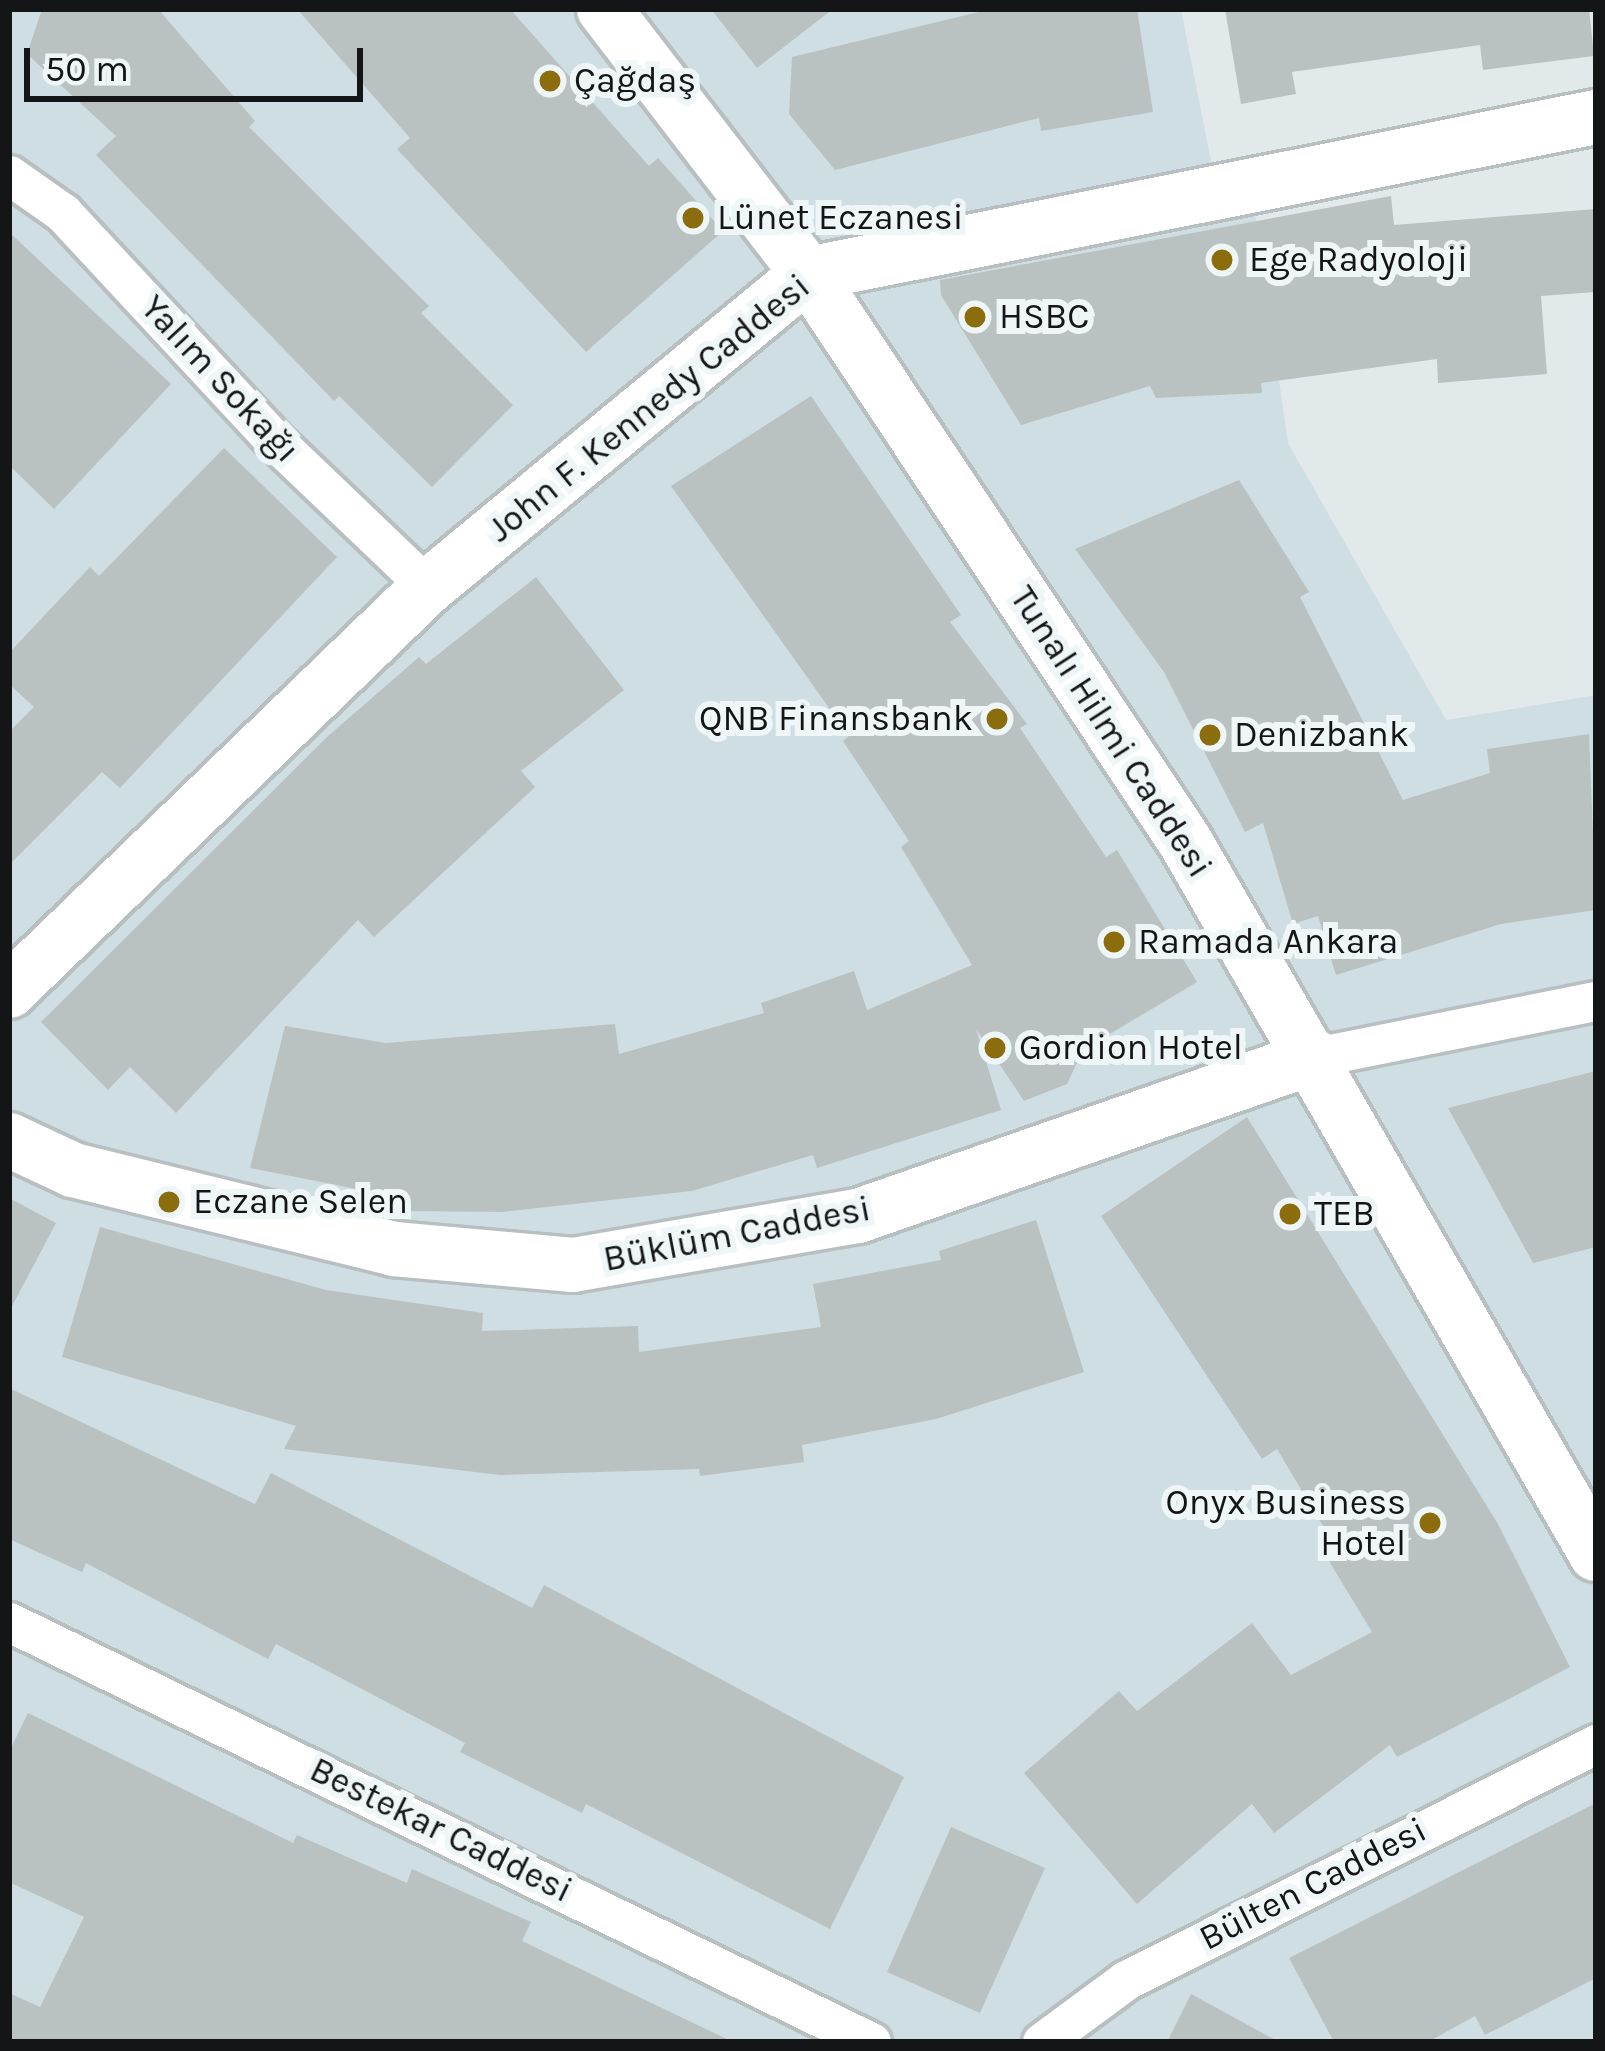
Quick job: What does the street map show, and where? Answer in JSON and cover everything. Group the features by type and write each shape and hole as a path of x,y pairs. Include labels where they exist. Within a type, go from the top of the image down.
{"main road":[{"name":"Tunalı Hilmi Caddesi","path":"604,9 808,274 1186,843 1315,1057 1596,1554"},
{"name":"John F. Kennedy Caddesi","path":"9,991 428,587 808,274 1596,117"},
{"name":"Büklüm Caddesi","path":"9,1140 73,1170 394,1249 573,1265 858,1216 1315,1057"}],"street":[{"name":"Yalım Sokağı","path":"9,175 63,213 273,439 428,587"},
{"name":"Büklüm Caddesi","path":"1315,1057 1596,1001"},
{"name":"Bestekar Caddesi","path":"9,1622 871,2042"},
{"name":"Bülten Caddesi","path":"1042,2042 1126,1980 1596,1744"}],"shaded area":[{"path":"9,9 1181,9 1217,192 1251,186 1288,443 1446,720 1596,695 1596,2042 9,2042"}],"building":[{"path":"42,9 158,9 255,121 249,127 429,306 421,313 513,405 432,487 339,396 334,401 96,155 116,136 27,54"},
{"path":"297,9 510,9 649,166 658,158 723,231 586,352 397,149 410,138"},
{"path":"711,9 833,9 757,68"},
{"path":"991,9 1137,9 1153,112 1041,131 1039,118 835,170 789,114 792,57"},
{"path":"1225,9 1589,9 1594,56 1483,70 1480,45 1292,72 1296,94 1241,104"},
{"path":"1391,196 1394,225 1596,209 1596,292 1541,296 1547,374 1438,383 1437,359 1261,383 1262,393 1156,398 1150,386 1021,425 941,295 940,280"},
{"path":"9,232 171,384 54,509 9,465"},
{"path":"811,396 961,615 950,622 1027,724 1020,728 1106,857 1117,850 1197,982 1083,1050 1067,1084 1024,1101 976,1029 1001,1110 817,1168 813,1155 692,1191 502,1212 407,1211 407,1199 250,1168 285,1026 386,1043 615,1024 619,1054 764,1013 761,1003 854,971 867,1010 972,965 901,847 909,841 843,741 849,736 671,486"},
{"path":"224,448 337,557 120,788 102,772 9,865 9,732 34,707 9,684 9,653 90,567 99,576"},
{"path":"1239,480 1309,592 1300,597 1403,800 1490,773 1487,749 1589,734 1596,910 1501,924 1336,975 1318,916 1293,924 1263,823 1245,832 1164,672 1075,549"},
{"path":"536,577 624,690 521,771 535,787 374,937 358,920 176,1113 130,1067 108,1090 41,1022 327,737 419,657 426,664"},
{"path":"1596,1071 1596,1247 1533,1263 1448,1108"},
{"path":"1247,1117 1498,1524 1570,1667 1397,1757 1390,1745 1274,1833 1252,1804 1137,1904 1024,1773 1119,1691 1137,1711 1252,1623 1291,1675 1372,1632 1321,1548 1332,1541 1277,1449 1262,1459 1101,1216"},
{"path":"9,1198 56,1223 9,1312"},
{"path":"1036,1220 1084,1372 936,1419 802,1445 804,1462 700,1476 699,1469 500,1475 284,1449 296,1426 62,1357 100,1227 326,1290 483,1313 482,1331 638,1326 639,1352 821,1327 813,1284 941,1260 939,1251"},
{"path":"9,1388 255,1504 271,1473 532,1608 544,1585 904,1777 830,1929 586,1804 582,1813 460,1752 465,1743 276,1644 268,1659 86,1563 82,1572 9,1539"},
{"path":"28,1713 293,1843 297,1835 407,1883 412,1869 531,1922 522,1941 733,2042 9,2042 9,1993 40,2007 84,1917 9,1882 9,1752"},
{"path":"1596,1803 1596,1978 1485,2035 1475,2016 1428,2042 1334,2042 1289,1958"},
{"path":"951,1827 1045,1868 980,2013 887,1972"},
{"path":"1191,1994 1279,2042 1167,2042"}],"place":[{"name":"Çağdaş","path":"550,81"},
{"name":"Lünet Eczanesi","path":"693,218"},
{"name":"Ege Radyoloji","path":"1222,260"},
{"name":"HSBC","path":"975,317"},
{"name":"QNB Finansbank","path":"997,719"},
{"name":"Denizbank","path":"1210,735"},
{"name":"Ramada Ankara","path":"1114,942"},
{"name":"Gordion Hotel","path":"995,1048"},
{"name":"Eczane Selen","path":"169,1202"},
{"name":"TEB","path":"1290,1214"},
{"name":"Onyx Business Hotel","path":"1430,1523"}]}
